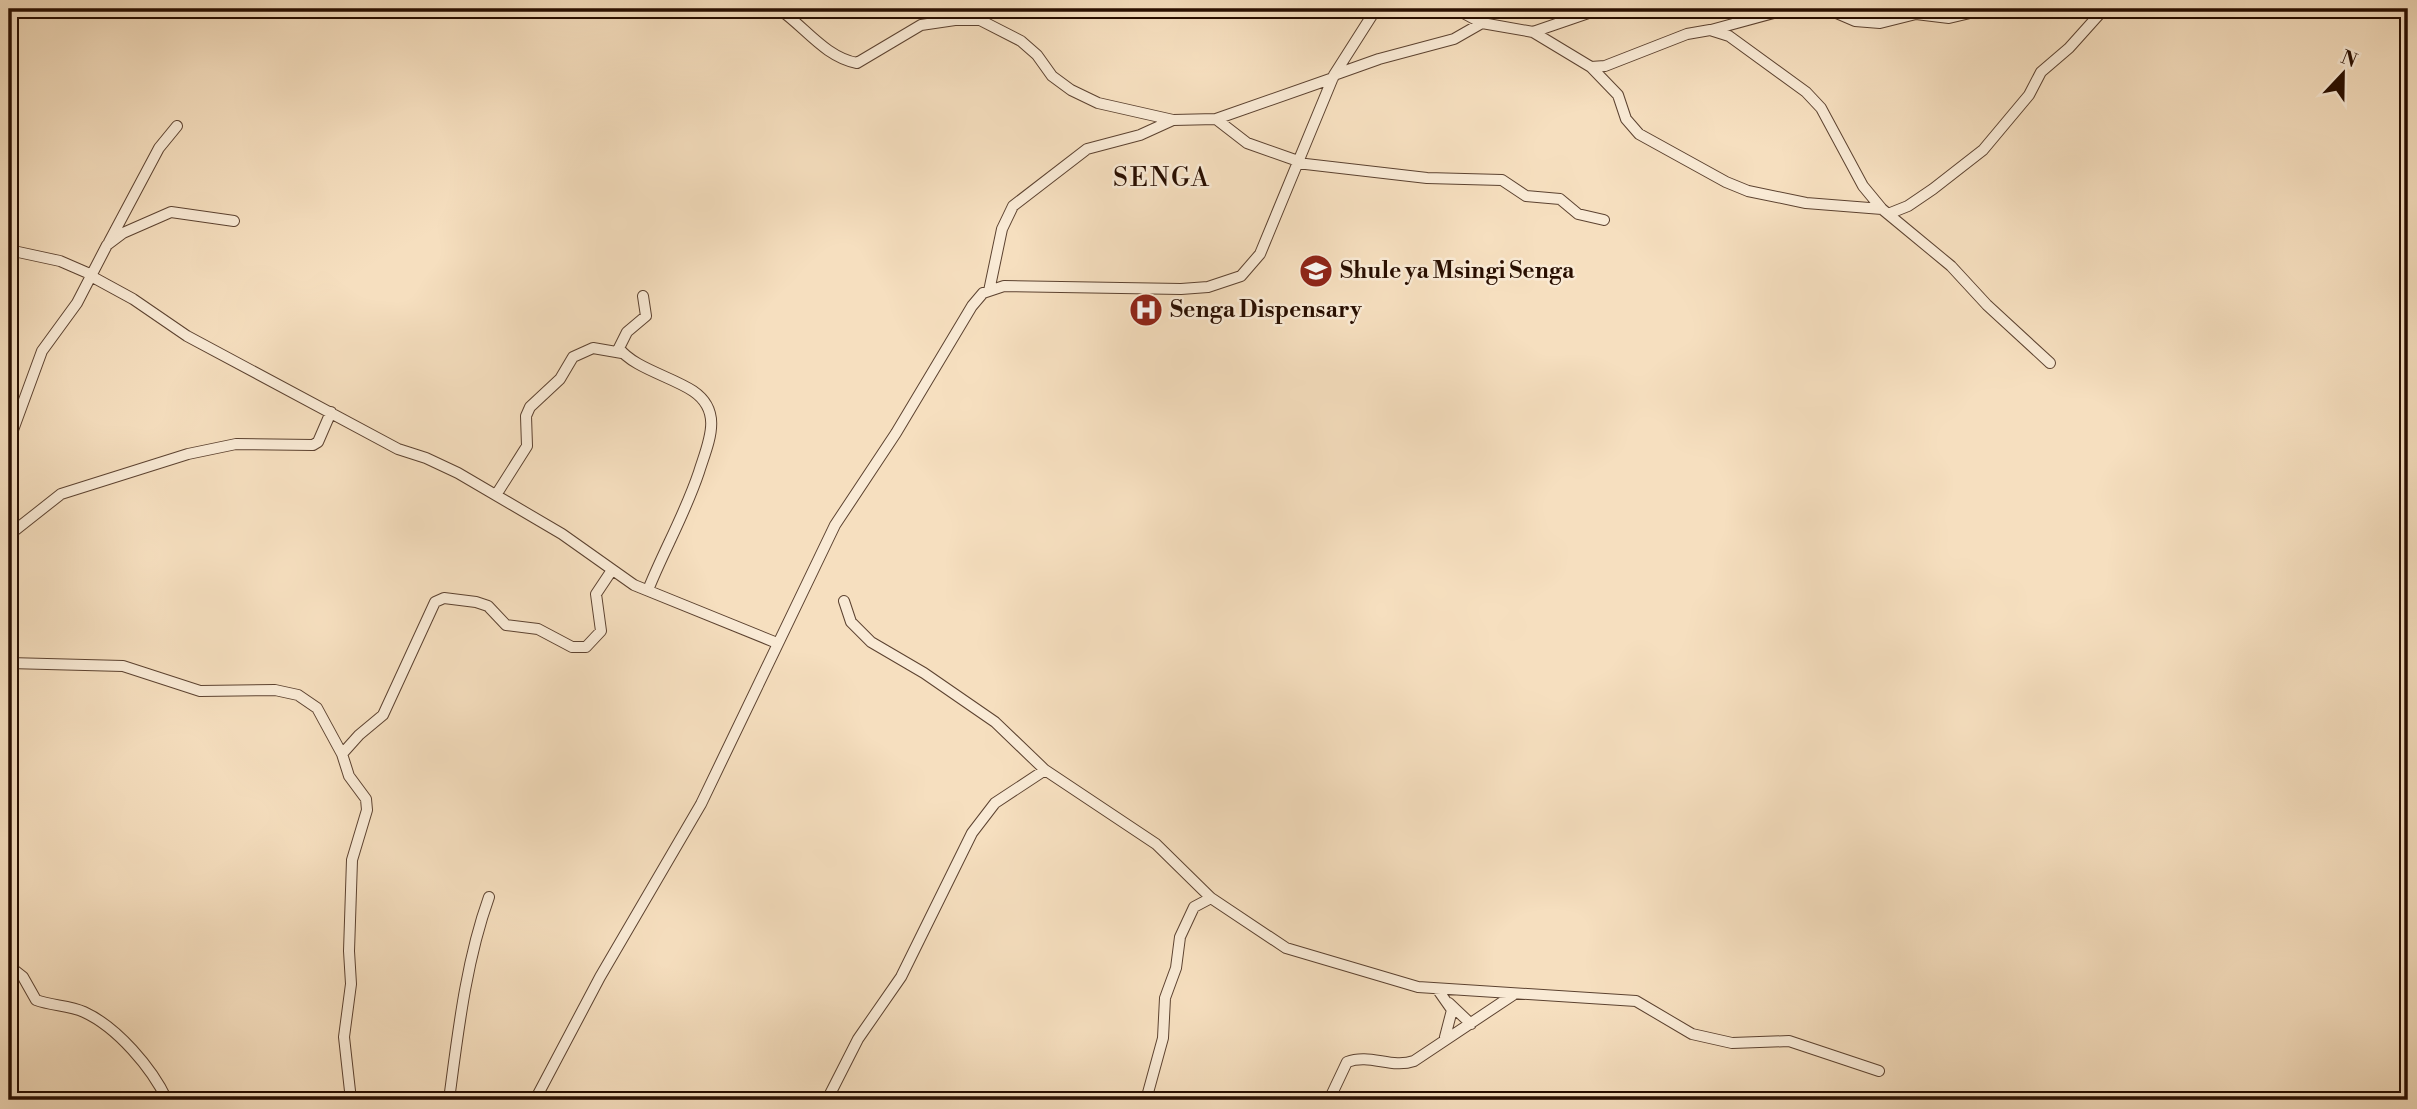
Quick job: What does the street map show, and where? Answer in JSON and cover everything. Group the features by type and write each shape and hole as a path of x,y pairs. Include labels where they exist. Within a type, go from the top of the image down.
{"street":[{"path":"779,9 809,32 830,54 857,63 921,25 955,20 980,20 1021,41 1052,76 1071,90 1098,103 1172,120 1216,119 1378,59 1454,38 1482,23 1486,9"},
{"path":"535,1100 600,977 701,804 776,643 853,494 896,433 972,306 989,290 1004,286 1181,289 1229,281 1241,276 1260,254 1334,77 1376,9"},
{"path":"1456,9 1482,23 1533,32 1591,67 1619,95 1626,119 1639,134 1726,182 1748,191 1806,203 1885,212 1927,194 1983,150 2029,95 2041,72 2069,48 2104,9"},
{"path":"1533,32 1600,9"},
{"path":"1732,9 1756,15"},
{"path":"1591,67 1605,66 1659,43 1756,15 1787,9"},
{"path":"1827,9 1855,21 1880,23 1916,14 1949,18 1987,9"},
{"path":"1710,30 1729,36 1754,52 1806,92 1821,108 1863,186 1885,212 1951,266 1987,305 2050,363"},
{"path":"1216,119 1247,144 1297,162 1427,178 1502,180 1526,196 1560,199 1578,214 1604,220"},
{"path":"989,290 1002,229 1013,206 1087,149 1140,135 1172,120"},
{"path":"9,441 42,351 55,329 77,303 89,275 159,148 177,125"},
{"path":"107,245 123,233 171,212 234,221"},
{"path":"9,250 60,261 89,275 133,299 196,341 398,449 433,460 496,495 562,534 612,570 648,590 776,643"},
{"path":"622,354 618,348 622,338 646,316 643,296"},
{"path":"496,495 527,446 526,416 530,407 560,379 573,357 593,348 622,354 694,391 709,407 713,424 696,486 648,590"},
{"path":"9,535 61,494 188,454 236,443 313,445 318,442 331,412"},
{"path":"342,754 383,715 435,602 444,598 476,602 488,606 506,625 538,629 572,647 586,647 601,631 596,594 612,570"},
{"path":"844,601 851,622 871,642 995,722 1045,770 1156,844 1211,898 1286,948 1380,978 1438,990 1636,1001 1692,1034 1743,1044 1789,1041 1879,1071"},
{"path":"9,663 123,666 200,691 275,690 298,695 317,708 342,754 349,776 366,799 367,810 352,860 349,951 351,984 344,1037 351,1100"},
{"path":"827,1100 858,1039 901,977 972,832 995,803 1045,770"},
{"path":"449,1100 478,930 489,897"},
{"path":"1146,1100 1163,1038 1165,998 1176,968 1180,937 1194,907 1211,898"},
{"path":"9,966 23,977 36,1000 83,1012 111,1032 150,1072 167,1100"},
{"path":"1438,990 1471,1024"},
{"path":"1329,1100 1347,1062 1370,1058 1402,1065 1414,1061 1445,1037 1471,1024 1513,995"},
{"path":"1445,1037 1452,1016 1448,1002"}],"place":[{"name":"Shule ya Msingi Senga","path":"1316,271"},
{"name":"Senga Dispensary","path":"1146,310"}],"district":[{"name":"SENGA","path":"1162,178"}]}
